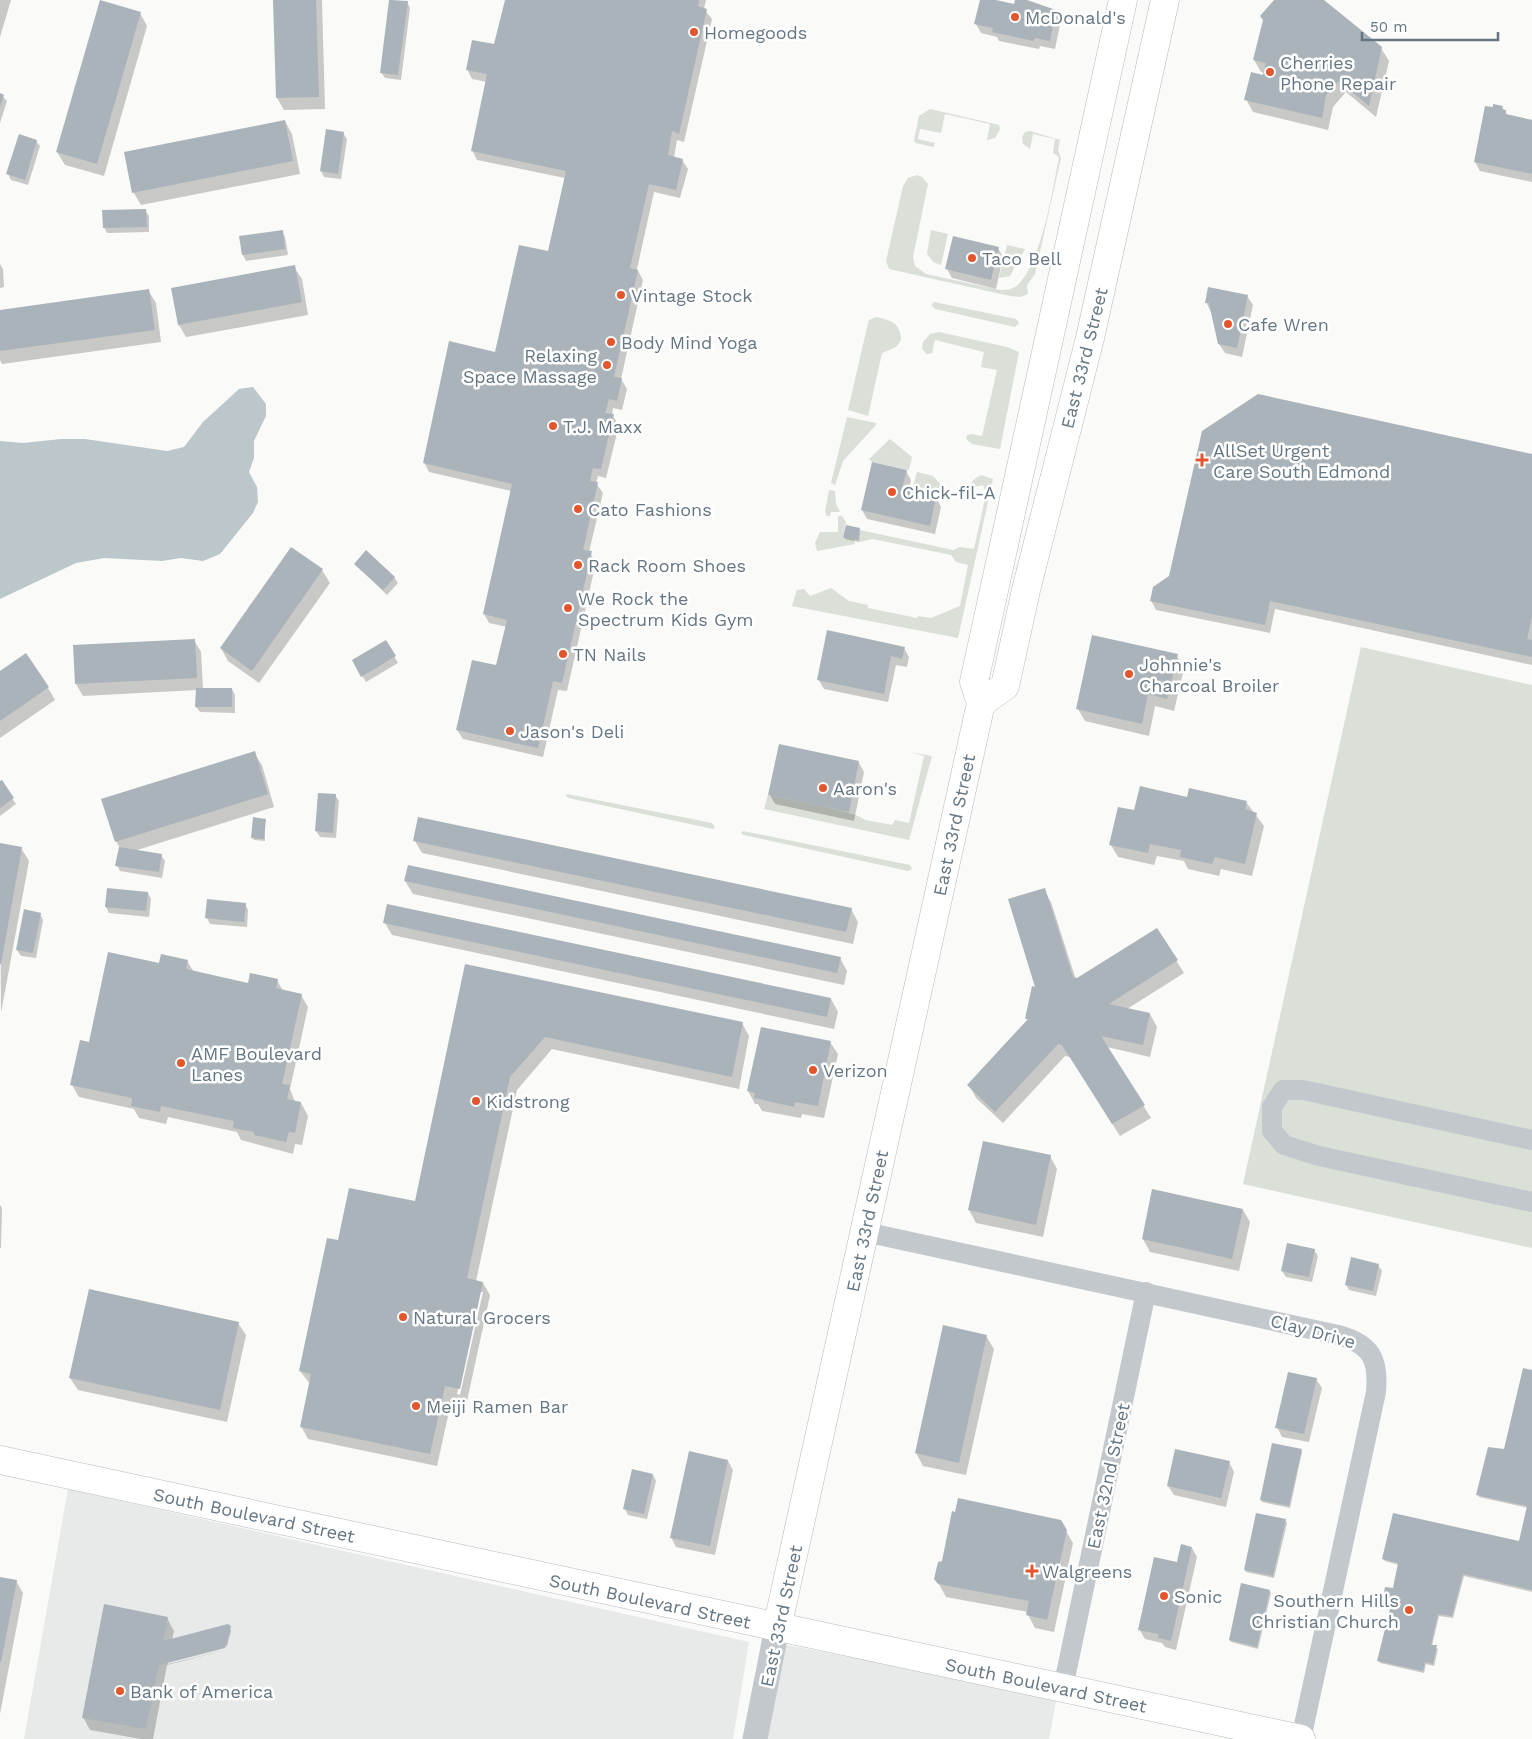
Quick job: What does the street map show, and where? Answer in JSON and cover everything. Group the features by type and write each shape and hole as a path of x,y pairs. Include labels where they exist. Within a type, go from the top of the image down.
{"main road":[{"name":"East 33rd Street","path":"777,1628 982,703 974,682 1123,0"},
{"name":"East 33rd Street","path":"982,703 1005,686 1026,590 1090,338 1165,0"},
{"name":"South Boulevard Street","path":"0,1460 1301,1739"}],"street":[{"path":"1532,1140 1303,1090 1283,1090 1272,1106 1272,1131 1284,1145 1319,1156 1532,1202"},
{"name":"Clay Drive","path":"865,1232 1351,1338 1369,1351 1376,1364 1378,1375 1376,1392 1301,1739"},
{"name":"East 32nd Street","path":"1063,1688 1146,1292"},
{"name":"East 33rd Street","path":"755,1739 777,1628"}],"shaded area":[{"path":"930,109 999,125 1000,129 995,138 987,140 990,124 945,114 941,133 920,129 918,139 935,143 933,147 916,143 914,140 919,116"},
{"path":"1030,131 1060,140 1058,150 1061,158 1035,274 1027,285 1028,294 1020,297 1010,296 889,269 886,261 903,186 908,178 917,175 922,177 928,184 913,257 915,266 926,274 1000,290 1015,287 1024,277 1039,246 1059,157 1053,153 1055,139 1033,134 1030,149 1023,144 1022,137 1025,132"},
{"path":"931,230 948,234 941,265 933,262 927,254"},
{"path":"1007,245 1025,249 1010,276 999,278"},
{"path":"934,302 1016,319 1019,323 1015,327 935,309 931,305"},
{"path":"876,317 894,323 899,330 901,340 896,347 882,353 868,416 848,410 868,323 869,320"},
{"path":"939,332 1007,347 1019,352 1000,449 972,444 967,440 966,436 971,434 982,436 997,370 981,367 984,352 935,340 932,353 927,354 922,349 923,342 930,334"},
{"path":"253,387 266,404 266,416 254,441 254,458 249,472 257,487 258,502 253,513 220,554 203,561 181,558 162,561 104,558 76,563 0,599 0,441 23,443 61,439 85,439 167,451 184,447 203,422 239,389"},
{"path":"847,417 876,423 876,425 843,461 835,485 831,483"},
{"path":"890,439 912,457 909,470 872,462 869,459"},
{"path":"917,472 933,476 952,496 913,486"},
{"path":"981,475 993,479 958,638 792,606 797,590 804,589 810,596 831,588 849,601 868,605 868,608 917,618 918,616 931,618 960,606 968,565 956,562 951,555 873,539 860,542 858,540 860,530 953,550 960,547 974,549 986,494 983,485 970,488 972,481"},
{"path":"829,490 835,491 836,504 840,512 831,512 830,516 827,516 825,512"},
{"path":"838,516 842,516 846,522 843,536 854,539 855,544 817,551 815,543 820,532 838,532"},
{"path":"1361,647 1532,685 1532,1248 1243,1184"},
{"path":"909,752 932,756 909,840 764,809 768,795 850,813 865,820 892,825 895,820 909,823 924,756"},
{"path":"567,794 712,823 715,827 713,829 569,798 566,796"},
{"path":"743,831 910,865 912,869 908,871 744,835 741,833"},
{"path":"68,1489 749,1642 733,1739 24,1739"},
{"path":"782,1644 1057,1697 1049,1739 765,1739"}],"building":[{"path":"100,0 141,12 97,164 56,152"},
{"path":"273,0 316,0 319,97 276,98"},
{"path":"389,0 408,1 398,75 380,73"},
{"path":"505,0 699,0 698,6 707,9 679,134 672,131 668,155 683,159 676,190 649,184 630,268 638,270 614,377 622,378 617,401 609,399 605,413 614,414 601,469 593,468 590,481 598,482 583,550 592,551 562,683 553,681 538,748 456,730 472,660 496,665 507,620 483,614 512,484 423,463 449,341 495,352 519,245 548,251 566,171 471,151 487,74 466,70 472,40 494,44"},
{"name":"McDonald's","path":"980,0 996,0 1014,4 1015,0 1027,0 1056,10 1050,41 1035,38 1034,41 992,32 993,28 974,24"},
{"path":"1274,0 1324,0 1382,47 1369,106 1339,81 1326,95 1322,118 1244,100 1251,72 1263,75 1266,63 1253,60 1263,20 1260,16"},
{"path":"0,93 4,95 0,107"},
{"path":"1493,104 1503,106 1502,109 1506,110 1506,114 1532,120 1532,174 1474,162 1485,106 1493,107"},
{"path":"285,120 293,161 132,193 124,152"},
{"path":"326,129 344,132 338,174 320,171"},
{"path":"19,134 37,140 25,180 6,174"},
{"path":"146,209 147,227 103,228 102,210"},
{"path":"283,230 285,249 242,255 239,236"},
{"name":"Taco Bell","path":"953,236 999,247 991,280 945,269"},
{"path":"295,265 302,302 178,325 171,288"},
{"name":"Cafe Wren","path":"1208,287 1248,295 1237,348 1218,344 1209,303 1205,303"},
{"path":"149,289 155,330 0,351 0,310"},
{"path":"1258,394 1532,454 1532,617 1527,639 1532,640 1532,657 1270,601 1265,625 1150,601 1153,587 1169,576 1202,431"},
{"name":"Chick-fil-A","path":"872,462 907,470 902,488 936,496 930,526 861,510"},
{"path":"846,525 860,528 858,540 843,537"},
{"path":"291,547 323,569 252,671 220,648"},
{"path":"366,550 395,577 383,590 354,564"},
{"path":"827,630 905,647 902,659 891,656 884,694 817,680"},
{"name":"Johnnie's Charcoal Broiler","path":"1092,635 1178,654 1167,699 1148,694 1142,724 1076,709"},
{"path":"195,639 197,678 75,684 73,645"},
{"path":"386,640 396,656 361,677 352,660"},
{"path":"26,653 49,687 0,721 0,671"},
{"path":"196,688 232,688 232,707 195,707"},
{"path":"779,744 859,761 849,812 768,795"},
{"path":"255,751 268,794 115,842 101,799"},
{"path":"2,780 14,798 0,808 0,781"},
{"path":"1140,786 1187,797 1189,788 1247,801 1245,809 1257,813 1245,864 1215,857 1212,864 1180,857 1181,850 1150,844 1148,853 1109,845 1118,807 1134,810"},
{"path":"318,793 336,794 333,833 315,831"},
{"path":"253,817 266,819 264,839 251,838"},
{"path":"418,817 852,908 846,932 413,841"},
{"path":"0,843 22,847 1,964 0,964"},
{"path":"119,847 162,854 159,872 115,866"},
{"path":"408,865 841,957 837,973 404,881"},
{"path":"107,888 148,892 146,911 105,907"},
{"path":"1045,888 1073,977 1077,978 1157,928 1178,960 1109,1004 1150,1013 1143,1045 1101,1036 1145,1105 1112,1124 1062,1045 1058,1044 995,1112 967,1085 1028,1019 1025,1019 1032,986 1035,987 1008,899"},
{"path":"207,899 246,903 244,922 205,918"},
{"path":"387,904 831,998 827,1017 383,923"},
{"path":"24,909 41,913 33,953 16,950"},
{"name":"AMF Boulevard Lanes","path":"108,952 159,963 161,954 188,960 186,969 248,983 250,973 278,979 276,988 302,994 282,1084 290,1085 287,1099 301,1102 295,1133 289,1132 286,1142 233,1128 234,1121 161,1106 160,1112 131,1106 132,1098 70,1085 80,1040 89,1042"},
{"path":"465,964 743,1022 732,1077 545,1037 510,1077 467,1278 483,1282 460,1389 445,1386 430,1454 300,1427 311,1374 299,1371 327,1238 338,1240 349,1188 415,1201"},
{"path":"761,1027 831,1041 818,1106 795,1102 794,1107 754,1098 755,1093 747,1091"},
{"path":"983,1141 1051,1155 1036,1225 968,1210"},
{"path":"1152,1189 1243,1209 1232,1259 1142,1239"},
{"path":"1287,1243 1315,1249 1309,1277 1281,1271"},
{"path":"1351,1257 1379,1264 1373,1291 1345,1285"},
{"path":"89,1289 239,1322 220,1410 69,1378"},
{"path":"943,1325 987,1335 959,1463 915,1453"},
{"path":"1523,1368 1532,1370 1532,1590 1463,1574 1452,1616 1438,1614 1431,1645 1437,1645 1433,1664 1425,1662 1423,1671 1377,1661 1391,1605 1382,1603 1385,1587 1393,1588 1398,1563 1382,1559 1393,1513 1519,1541 1527,1506 1476,1495 1488,1447 1504,1449"},
{"path":"1288,1372 1317,1378 1304,1434 1275,1428"},
{"path":"1272,1443 1302,1449 1289,1506 1260,1500"},
{"path":"1175,1449 1230,1461 1221,1498 1167,1486"},
{"path":"689,1451 728,1460 710,1546 670,1538"},
{"path":"632,1469 653,1474 644,1514 623,1509"},
{"name":"Walgreens","path":"958,1498 1061,1520 1067,1530 1047,1620 1026,1615 1029,1601 938,1584 934,1579 938,1562 942,1561 952,1511 955,1512"},
{"path":"1256,1513 1286,1519 1273,1576 1244,1570"},
{"name":"Sonic","path":"1181,1544 1192,1547 1171,1641 1158,1638 1159,1634 1138,1630 1154,1557 1177,1562"},
{"path":"0,1577 17,1580 1,1662 0,1662"},
{"path":"1241,1583 1270,1590 1257,1647 1229,1640"},
{"name":"Bank of America","path":"104,1604 168,1617 163,1641 228,1624 231,1626 225,1648 159,1665 146,1729 82,1718"}],"place":[{"name":"McDonald's","path":"1015,17"},
{"name":"Homegoods","path":"694,32"},
{"name":"Cherries Phone Repair","path":"1270,72"},
{"name":"Taco Bell","path":"972,258"},
{"name":"Vintage Stock","path":"621,295"},
{"name":"Cafe Wren","path":"1228,324"},
{"name":"Body Mind Yoga","path":"611,342"},
{"name":"Relaxing Space Massage","path":"607,365"},
{"name":"T.J. Maxx","path":"553,426"},
{"name":"AllSet Urgent Care South Edmond","path":"1202,460"},
{"name":"Chick-fil-A","path":"892,492"},
{"name":"Cato Fashions","path":"578,509"},
{"name":"Rack Room Shoes","path":"578,565"},
{"name":"We Rock the Spectrum Kids Gym","path":"568,608"},
{"name":"TN Nails","path":"563,654"},
{"name":"Johnnie's Charcoal Broiler","path":"1129,674"},
{"name":"Jason's Deli","path":"510,731"},
{"name":"Aaron's","path":"823,788"},
{"name":"AMF Boulevard Lanes","path":"181,1063"},
{"name":"Verizon","path":"813,1070"},
{"name":"Kidstrong","path":"476,1101"},
{"name":"Natural Grocers","path":"403,1317"},
{"name":"Meiji Ramen Bar","path":"416,1406"},
{"name":"Walgreens","path":"1032,1571"},
{"name":"Sonic","path":"1164,1596"},
{"name":"Southern Hills Christian Church","path":"1409,1610"},
{"name":"Bank of America","path":"120,1691"}]}
